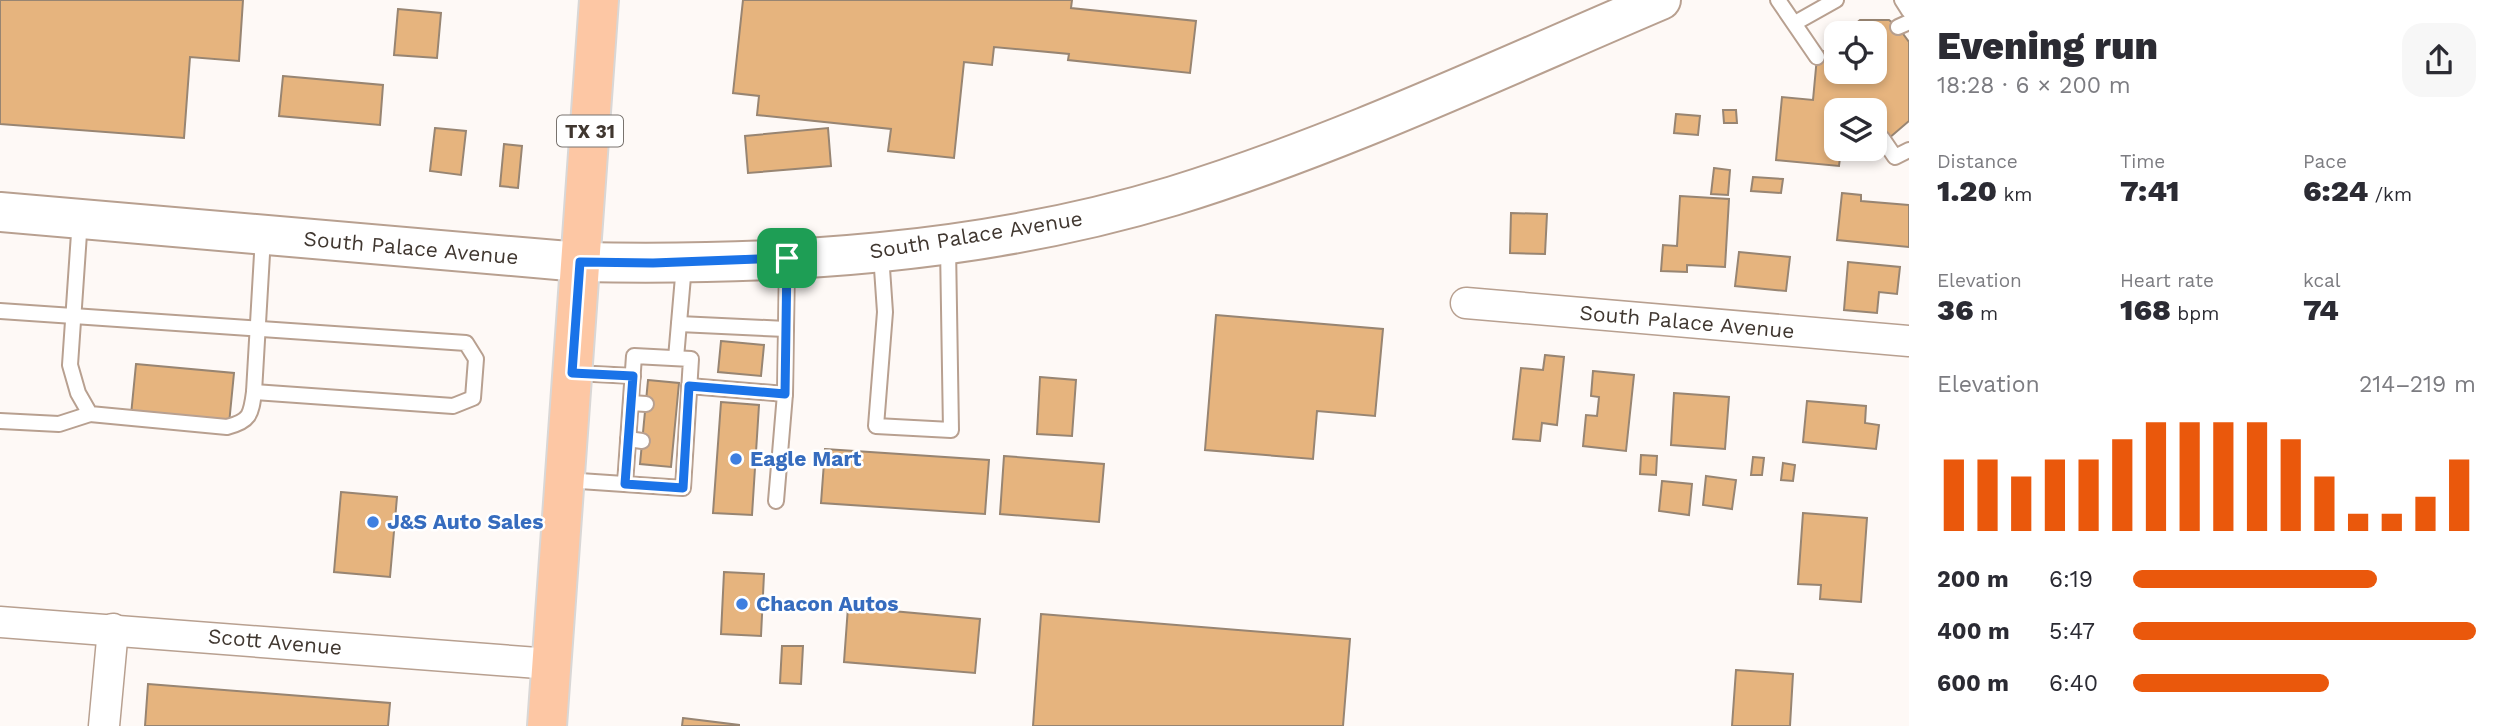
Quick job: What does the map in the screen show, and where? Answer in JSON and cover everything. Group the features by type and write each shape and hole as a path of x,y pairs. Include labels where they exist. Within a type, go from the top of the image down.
{"main road":[{"name":"TX 31","path":"547,726 599,0"},
{"name":"South Palace Avenue","path":"0,212 580,262 787,258 881,252 948,244 1076,221 1214,183 1321,144 1661,0"}],"street":[{"name":"South Palace Avenue","path":"1466,303 1909,341"},
{"name":"Scott Avenue","path":"0,622 551,664"},
{"path":"104,726 113,629"}],"lane":[{"path":"1778,0 1817,57"},
{"path":"1795,23 1836,0"},
{"path":"1902,0 1909,11"},
{"path":"1887,146 1895,157 1909,150"},
{"path":"80,219 70,365 78,393 90,414"},
{"path":"0,421 59,424 90,414 227,427 243,423 251,411 254,392 264,236"},
{"path":"881,252 885,312 876,426 951,430 948,244"},
{"path":"776,501 785,394 787,258"},
{"path":"676,358 684,262"},
{"path":"0,311 466,343 476,359 473,398 453,406 254,392"},
{"path":"679,324 786,329"},
{"path":"564,480 683,488 680,443 691,359 634,356 633,376 638,403 635,440 625,484"},
{"path":"572,373 633,376"},
{"path":"689,386 785,394"}],"building":[{"path":"0,0 243,0 239,61 190,57 184,138 0,124"},
{"path":"743,0 1072,0 1071,8 1196,21 1190,73 1068,60 1069,54 994,47 992,65 964,62 954,158 888,151 891,129 757,115 759,96 733,93"},
{"path":"398,9 441,13 437,58 394,55"},
{"path":"1889,20 1909,42 1909,121 1887,139 1887,98 1824,98 1824,161 1840,161 1839,166 1776,160 1782,97 1813,100 1817,57 1824,51 1824,84 1887,84 1887,21 1859,21"},
{"path":"283,76 383,85 380,125 279,116"},
{"path":"1723,110 1736,110 1737,123 1724,123"},
{"path":"1676,114 1700,116 1698,135 1674,133"},
{"path":"435,128 466,131 461,175 430,171"},
{"path":"828,128 831,166 748,173 745,136"},
{"path":"504,144 522,146 518,188 500,186"},
{"path":"1714,168 1730,170 1728,195 1711,194"},
{"path":"1753,177 1783,179 1781,193 1751,191"},
{"path":"1842,193 1861,195 1861,201 1909,205 1909,247 1837,240"},
{"path":"1680,196 1729,199 1725,267 1687,265 1687,272 1661,271 1663,245 1677,246"},
{"path":"1511,213 1547,214 1545,254 1510,253"},
{"path":"1739,252 1790,257 1786,291 1735,286"},
{"path":"1848,262 1900,267 1897,294 1879,292 1877,313 1844,310"},
{"path":"1216,315 1383,329 1375,416 1317,411 1313,459 1205,450"},
{"path":"721,341 764,345 761,376 718,372"},
{"path":"1545,355 1564,357 1557,425 1542,423 1540,441 1513,439 1521,368 1543,370"},
{"path":"136,364 234,373 229,424 131,415"},
{"path":"1593,371 1634,375 1626,451 1583,446 1586,415 1597,416 1599,397 1591,396"},
{"path":"1040,377 1076,380 1072,436 1037,434"},
{"path":"648,380 679,383 671,467 640,464"},
{"path":"1674,393 1729,397 1725,449 1671,445"},
{"path":"1807,401 1866,406 1865,423 1879,425 1876,449 1803,442"},
{"name":"Eagle Mart","path":"721,402 759,405 752,515 713,513"},
{"path":"825,449 989,460 985,514 821,503"},
{"path":"1641,455 1657,456 1656,475 1640,474"},
{"path":"1004,456 1104,464 1099,522 1000,514"},
{"path":"1753,457 1764,458 1762,475 1751,475"},
{"path":"1783,463 1795,465 1793,481 1781,480"},
{"path":"1706,476 1736,480 1732,509 1703,505"},
{"path":"1662,481 1692,484 1689,515 1659,511"},
{"path":"341,492 397,497 390,577 334,572"},
{"path":"1803,513 1867,518 1861,602 1820,599 1821,585 1798,584"},
{"name":"Chacon Autos","path":"724,572 764,574 761,636 721,634"},
{"path":"848,607 980,619 975,673 844,662"},
{"path":"1041,614 1350,639 1343,726 1033,726"},
{"path":"782,646 803,646 801,684 780,683"},
{"path":"1736,670 1793,674 1790,726 1732,726"},
{"path":"148,684 390,703 388,726 145,726"},
{"path":"683,718 739,725 739,726 682,726"}],"place":[{"name":"Eagle Mart","path":"736,459"},
{"name":"J&S Auto Sales","path":"373,522"},
{"name":"Chacon Autos","path":"742,604"}],"route":[{"path":"787,258 785,394 689,386 683,488 625,484 633,376 572,373 580,262 653,263 787,258"}]}
